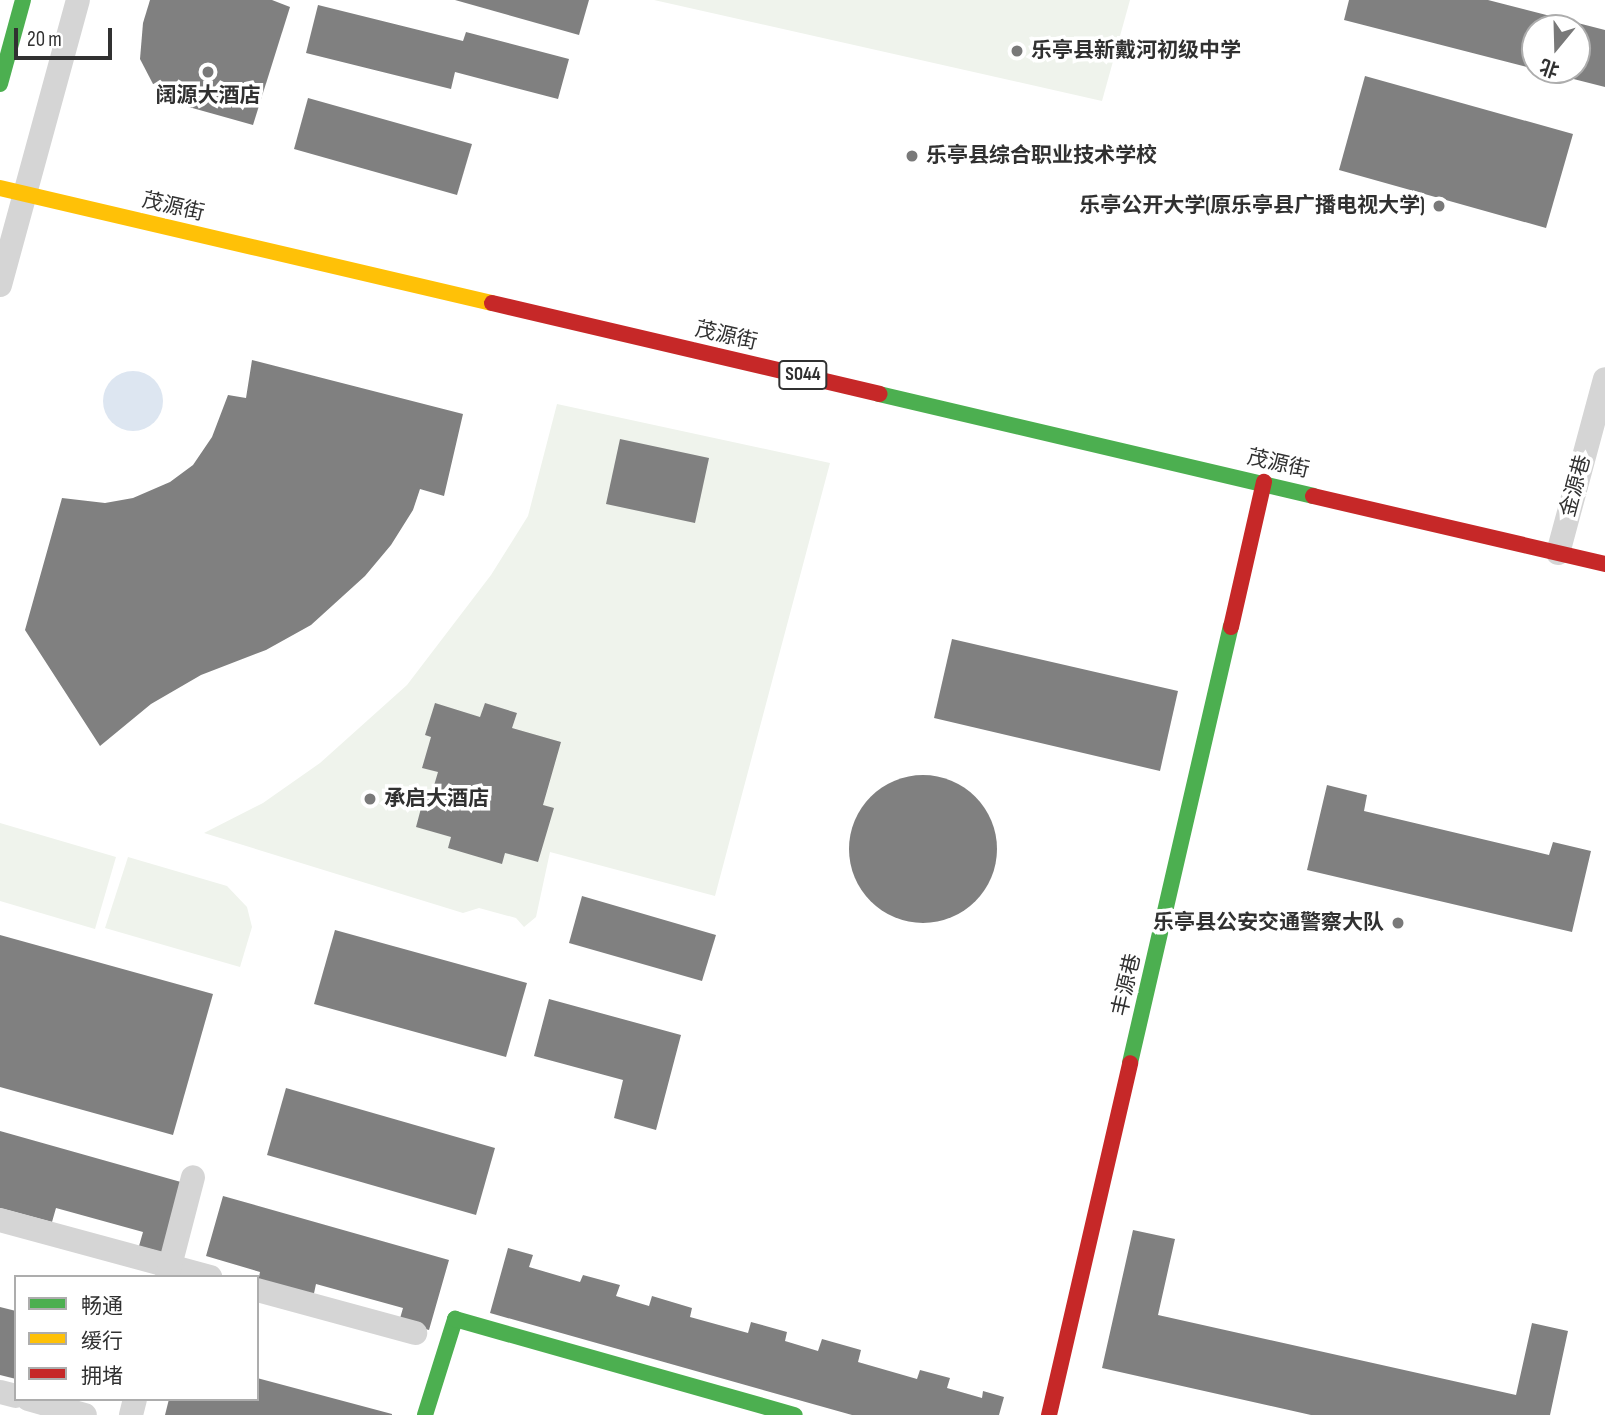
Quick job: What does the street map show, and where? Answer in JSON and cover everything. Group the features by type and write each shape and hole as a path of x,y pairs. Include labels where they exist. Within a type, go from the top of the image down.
{"main road":[{"path":"0,84 23,0"},
{"name":"茂源街","path":"0,188 1264,482 1605,565"},
{"name":"丰源巷","path":"1049,1415 1264,482"},
{"path":"425,1415 455,1319 796,1415"}],"street":[{"path":"0,285 78,0"},
{"name":"金源巷","path":"1558,553 1605,379"},
{"path":"168,1271 193,1177"},
{"path":"0,1220 168,1271 196,1275"},
{"path":"259,1291 415,1333"},
{"path":"35,1401 85,1415"}],"shaded area":[{"name":"乐亭县新戴河初级中学","path":"654,0 1130,0 1102,101"},
{"path":"133,371 150,376 158,384 163,401 158,418 150,426 133,431 116,426 108,418 103,401 108,384 116,376"},
{"path":"557,404 830,463 715,896 550,852 536,917 524,927 516,918 479,908 463,913 204,833 263,803 320,763 407,685 491,575 528,516"},
{"path":"0,823 116,857 95,929 0,901"},
{"path":"128,857 227,886 247,907 252,927 240,967 105,928"}],"building":[{"name":"阔源大酒店","path":"150,0 272,0 290,7 253,125 171,102 153,84 140,59 143,23"},
{"path":"455,0 589,0 579,35"},
{"path":"1349,0 1488,0 1543,14 1521,14 1521,65 1344,20"},
{"path":"318,5 463,41 466,32 569,59 558,99 455,72 451,89 306,53"},
{"path":"1591,26 1605,30 1605,87 1591,83"},
{"path":"1365,76 1573,134 1546,228 1339,170"},
{"path":"308,98 472,144 457,195 294,149"},
{"path":"252,360 463,414 444,496 420,489 413,510 391,545 365,576 311,625 266,650 201,675 151,704 100,746 25,630 62,498 105,503 133,498 170,482 193,465 212,437 228,395 246,398"},
{"path":"620,439 709,458 695,523 606,504"},
{"path":"952,639 1178,691 1160,771 934,718"},
{"path":"435,703 480,717 485,703 517,713 512,728 561,742 543,805 554,808 538,862 505,853 502,864 448,848 451,837 416,827 424,797 430,799 438,772 422,768 431,737 425,735"},
{"path":"923,775 951,781 964,787 975,797 985,808 991,821 997,849 991,877 985,890 975,901 964,911 951,917 923,923 895,917 882,911 871,901 861,890 855,877 849,849 855,821 861,808 871,797 882,787 895,781"},
{"name":"乐亭县公安交通警察大队","path":"1327,785 1367,795 1364,811 1549,855 1553,842 1591,851 1572,932 1307,870"},
{"path":"582,896 716,935 702,981 569,943"},
{"path":"335,930 527,983 506,1057 314,1004"},
{"path":"0,935 213,994 173,1135 0,1087"},
{"path":"549,999 681,1035 656,1130 614,1118 623,1080 534,1056"},
{"path":"286,1088 495,1148 476,1215 267,1155"},
{"path":"0,1131 188,1184 169,1254 139,1246 143,1232 56,1208 52,1222 0,1208"},
{"path":"223,1196 449,1260 429,1330 399,1322 403,1308 316,1284 313,1298 259,1282 260,1272 206,1256"},
{"path":"1133,1230 1175,1239 1158,1315 1516,1395 1532,1323 1568,1331 1550,1415 1311,1415 1102,1368"},
{"path":"508,1248 533,1255 529,1267 580,1282 583,1275 620,1285 616,1296 649,1306 652,1296 692,1308 690,1317 748,1333 751,1322 787,1332 785,1341 818,1351 822,1339 861,1350 858,1362 917,1379 920,1370 950,1378 947,1388 982,1398 983,1391 1004,1397 999,1415 852,1415 490,1313"},
{"path":"0,1307 14,1310 14,1378 0,1375"},
{"path":"259,1379 392,1414 392,1415 165,1415 168,1401 259,1401"}],"traffic: fast":[{"path":"0,84 23,0"},
{"path":"879,394 1313,496"},
{"path":"1130,1063 1231,627"},
{"path":"425,1415 455,1319 795,1415"}],"traffic: slow":[{"path":"0,188 492,303"}],"traffic: jam":[{"path":"492,303 879,394"},
{"path":"1231,627 1264,482"},
{"path":"1313,496 1605,564"},
{"path":"1049,1415 1130,1063"}],"place":[{"name":"乐亭县新戴河初级中学","path":"1017,51"},
{"name":"阔源大酒店","path":"208,72"},
{"name":"乐亭县综合职业技术学校","path":"912,156"},
{"name":"乐亭公开大学(原乐亭县广播电视大学)","path":"1439,206"},
{"name":"承启大酒店","path":"370,799"},
{"name":"乐亭县公安交通警察大队","path":"1398,923"}]}
